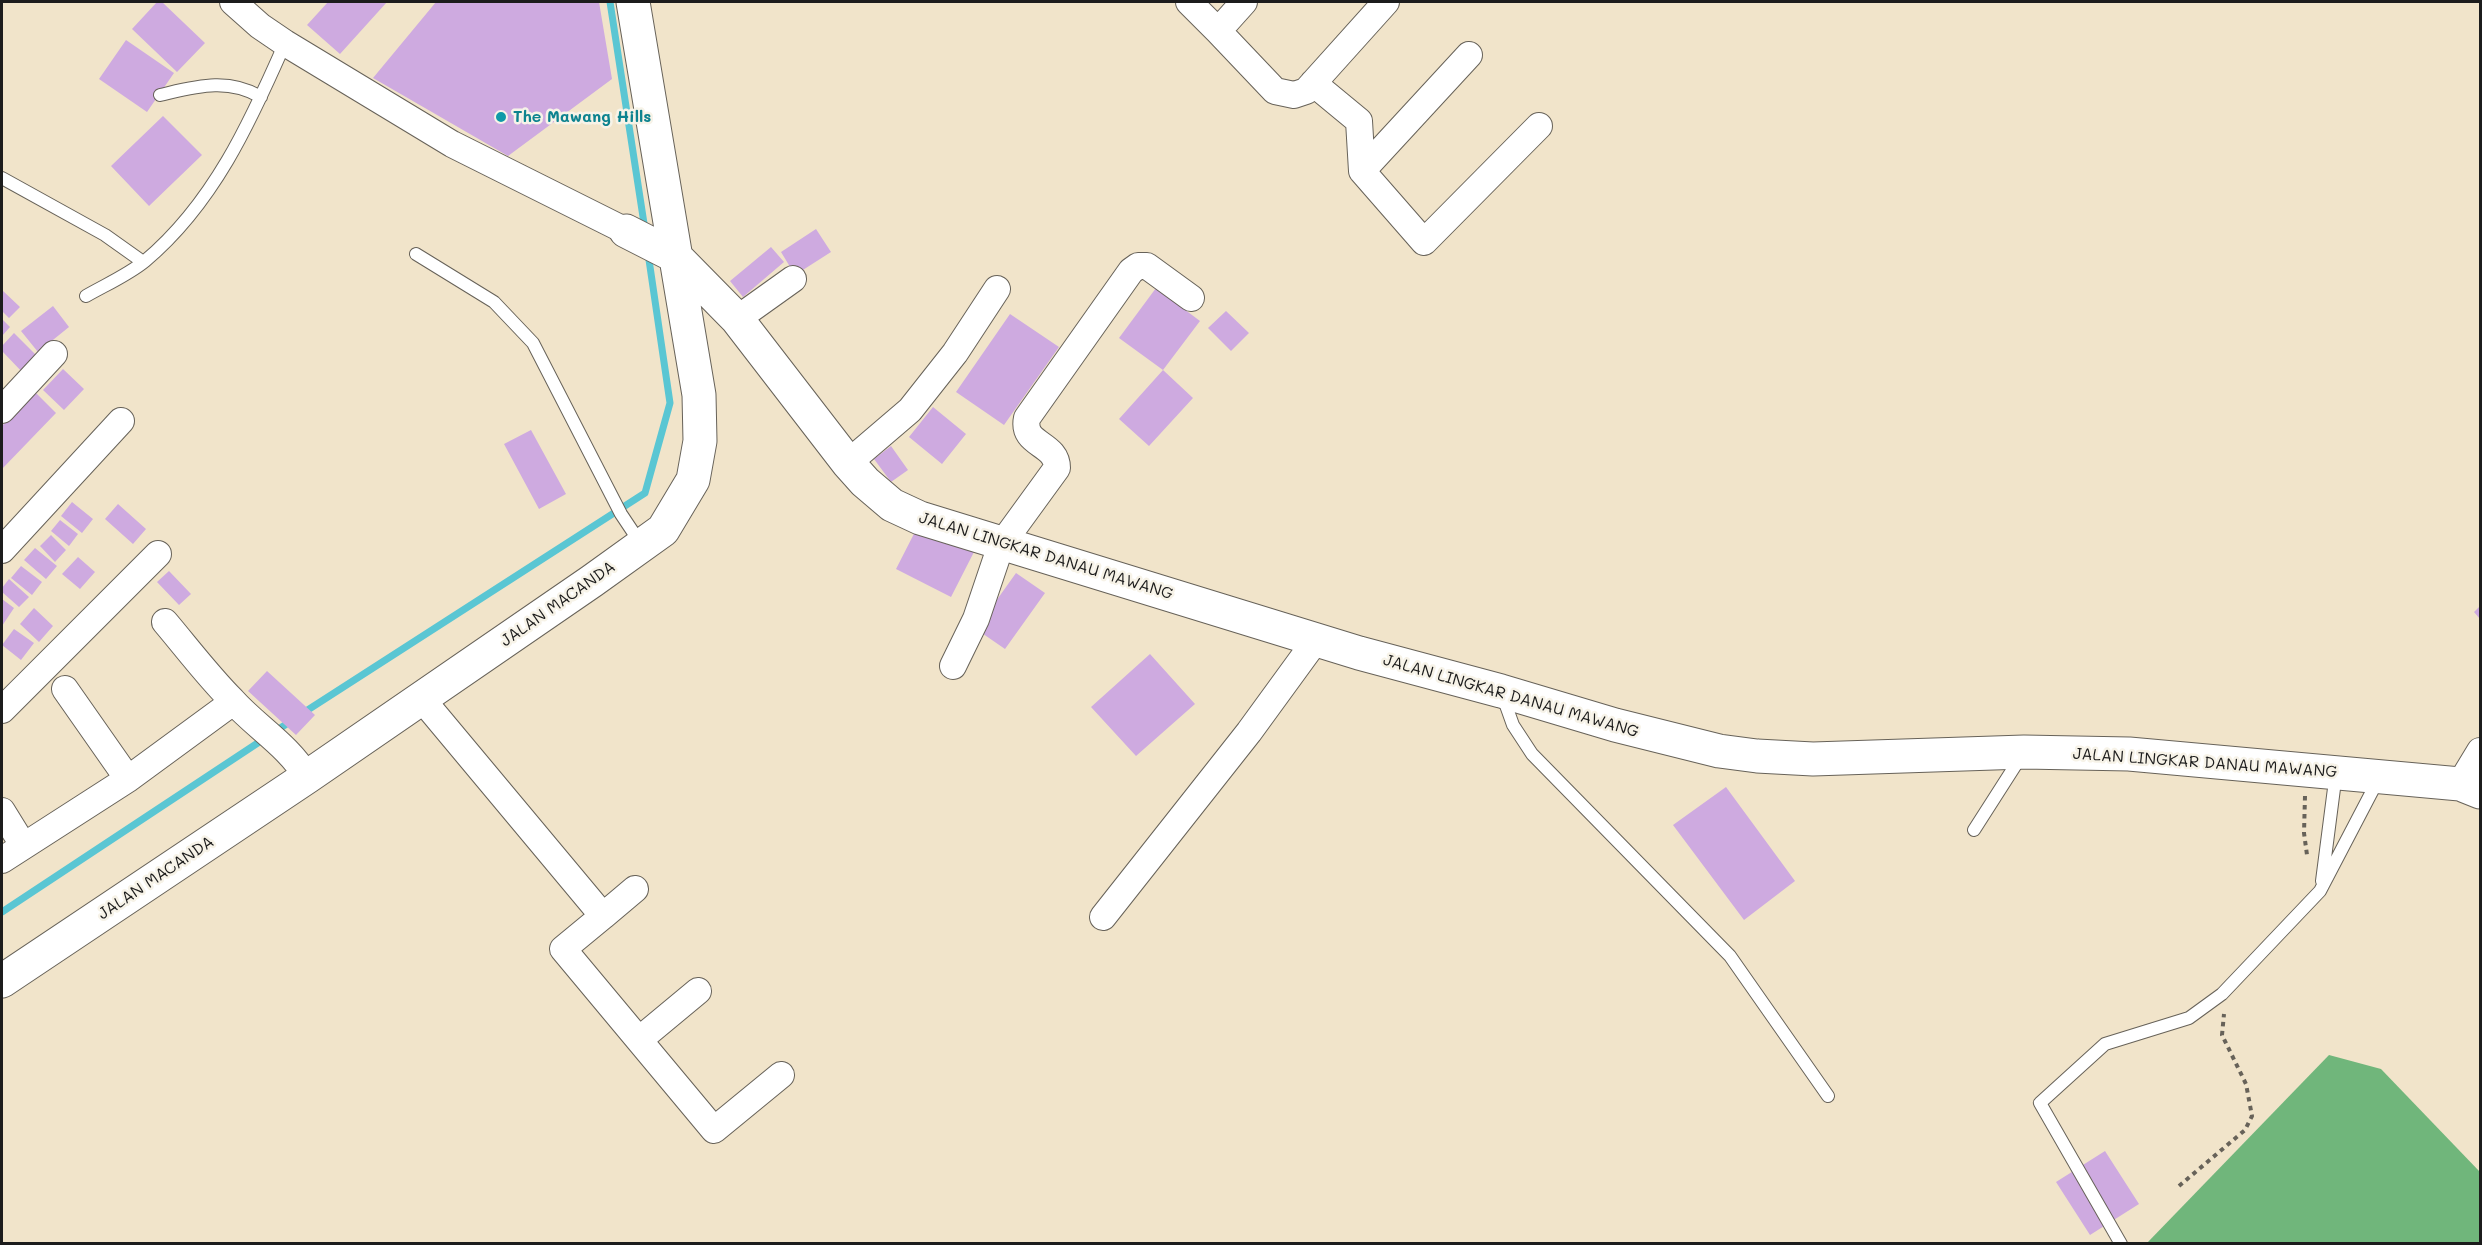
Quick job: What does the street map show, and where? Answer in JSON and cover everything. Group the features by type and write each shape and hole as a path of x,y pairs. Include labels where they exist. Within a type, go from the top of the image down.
{"street":[{"path":"233,2 282,49 452,144 626,231"},
{"name":"JALAN MACANDA","path":"2,981 303,771 421,698 639,540 663,530 693,480 700,441 699,395 667,252 633,2"},
{"path":"1189,2 1275,91 1294,95 1306,91 1386,2"},
{"path":"1218,31 1244,2"},
{"path":"1362,171 1469,55"},
{"path":"1313,83 1359,121 1362,171 1424,242 1539,126"},
{"name":"JALAN LINGKAR DANAU MAWANG","path":"626,231 667,252 737,320 848,464 892,505 920,518 1001,545 1359,654 1719,752 1813,759 2025,752 2129,754 2323,770 2470,788"},
{"path":"953,666 976,619 1001,545 1057,468 1057,460 1052,453 1028,434 1025,427 1027,418 1131,271 1138,266 1147,266 1191,298"},
{"path":"737,320 793,279"},
{"path":"848,464 910,410 955,353 997,289"},
{"path":"2,410 54,354"},
{"path":"2,550 121,421"},
{"path":"4,701 158,554"},
{"path":"165,622 233,702 278,741 303,771"},
{"path":"1103,917 1249,732 1316,640"},
{"path":"64,689 128,779"},
{"path":"421,698 603,916"},
{"path":"2,860 128,779 233,702"},
{"path":"2470,788 2481,751"},
{"path":"2,811 23,845"},
{"path":"635,889 563,949 714,1130 781,1075"},
{"path":"639,1040 698,992"}],"lane":[{"path":"86,296 143,262 191,216 238,145 282,49"},
{"path":"160,94 221,84 247,89 261,97"},
{"path":"2,178 105,235 143,262"},
{"path":"416,254 494,302 533,343 621,514 639,540"},
{"path":"1501,691 1513,725 1532,754 1730,956 1828,1096"},
{"path":"1974,830 2025,752"},
{"path":"2320,891 2323,770"},
{"path":"2121,1244 2040,1103 2105,1044 2189,1018 2222,994 2320,891 2380,776"}],"path":[{"path":"2308,862 2304,821 2305,797 2323,770"},
{"path":"2179,1186 2245,1130 2252,1116 2246,1084 2222,1035 2226,1007"}],"green space":[{"path":"2329,1055 2381,1069 2480,1172 2480,1243 2147,1243"}],"building":[{"path":"157,2 162,2 205,43 177,72 132,29"},
{"path":"328,2 387,2 340,54 307,25"},
{"name":"The Mawang Hills","path":"436,2 599,2 612,79 508,156 373,78"},
{"path":"126,40 174,73 147,112 99,79"},
{"path":"163,116 202,155 149,206 111,166"},
{"path":"816,229 831,252 795,275 781,252"},
{"path":"771,247 784,262 743,297 730,281"},
{"path":"1156,288 1200,321 1163,370 1119,338"},
{"path":"2,290 20,307 9,318 2,311"},
{"path":"53,306 69,327 38,352 21,331"},
{"path":"1226,311 1249,333 1231,351 1208,328"},
{"path":"1010,314 1059,347 1004,425 956,392"},
{"path":"2,319 10,327 2,336"},
{"path":"14,333 39,358 24,374 2,351 2,346"},
{"path":"63,369 84,389 64,410 43,390"},
{"path":"1163,370 1193,398 1149,446 1119,419"},
{"path":"35,392 56,413 2,469 2,426"},
{"path":"933,407 966,434 942,464 909,437"},
{"path":"531,430 566,494 539,509 504,444"},
{"path":"891,446 908,470 891,482 874,459"},
{"path":"72,502 93,519 82,533 61,516"},
{"path":"118,504 146,529 133,544 105,519"},
{"path":"60,520 78,534 69,546 51,531"},
{"path":"920,522 975,550 951,597 896,569"},
{"path":"51,535 66,550 55,562 40,546"},
{"path":"35,548 57,566 46,579 24,560"},
{"path":"78,557 95,572 80,589 62,574"},
{"path":"21,566 42,582 32,595 11,578"},
{"path":"169,571 191,594 179,605 157,582"},
{"path":"1016,573 1045,593 1005,649 976,629"},
{"path":"9,579 29,597 19,607 2,592 2,588"},
{"path":"2,599 14,608 2,626"},
{"path":"2480,606 2480,619 2474,612"},
{"path":"34,608 53,626 39,642 20,624"},
{"path":"14,629 34,643 21,660 2,645"},
{"path":"1150,654 1195,704 1136,756 1091,707"},
{"path":"267,671 315,715 296,735 248,691"},
{"path":"1726,787 1795,881 1744,920 1673,825"},
{"path":"2105,1151 2139,1204 2090,1235 2056,1182"}],"waterway":[{"path":"610,2 645,230"},
{"path":"303,713 645,493 670,403 648,253"},
{"path":"2,912 291,721"}],"place":[{"name":"The Mawang Hills","path":"501,117"}]}
